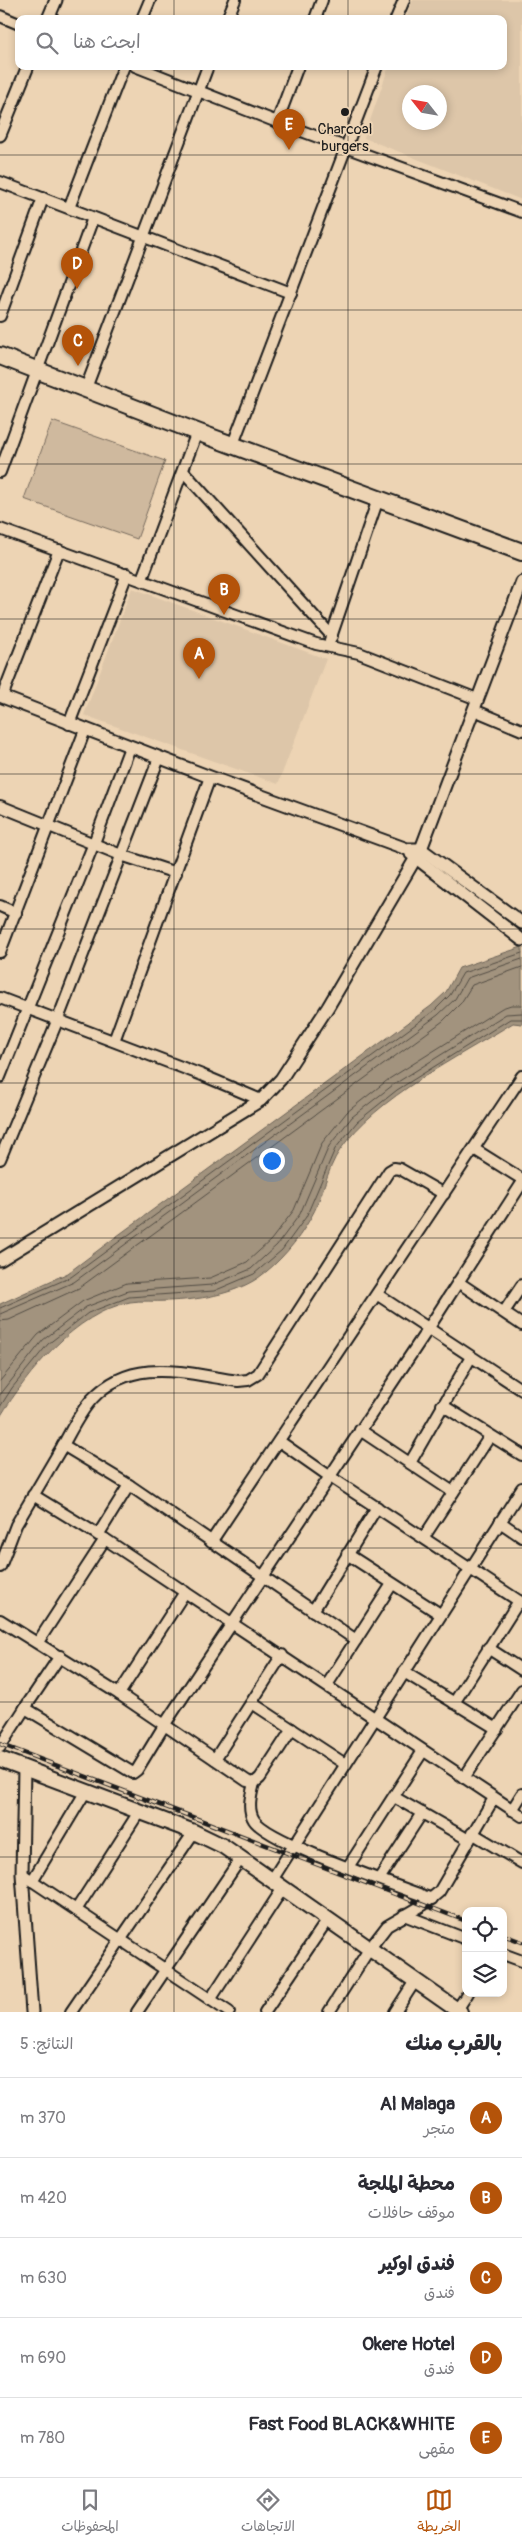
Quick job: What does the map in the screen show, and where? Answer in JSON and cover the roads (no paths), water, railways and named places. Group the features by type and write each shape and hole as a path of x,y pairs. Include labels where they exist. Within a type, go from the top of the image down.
{"highway":[{"path":"0,356 197,432 522,552"}],"main road":[{"path":"0,1759 194,1832 223,1846 458,2011"}],"street":[{"path":"50,15 56,0"},
{"path":"144,15 150,0"},
{"path":"229,15 235,0"},
{"path":"316,15 322,0"},
{"path":"398,15 404,0"},
{"path":"0,16 15,22"},
{"path":"0,135 26,70"},
{"path":"69,208 122,70"},
{"path":"145,70 277,122 522,212"},
{"path":"86,388 206,70"},
{"path":"277,122 296,70"},
{"path":"233,444 344,147 375,70"},
{"path":"0,182 291,293"},
{"path":"0,316 42,198"},
{"path":"0,472 93,218"},
{"path":"142,580 197,432"},
{"path":"183,471 332,636"},
{"path":"328,648 378,499"},
{"path":"0,529 328,648 367,656 475,704 522,730"},
{"path":"59,550 1,696 158,758 407,849 418,854 522,924"},
{"path":"69,724 127,574"},
{"path":"0,1260 261,1100 280,1079 328,1007 418,854 522,582"},
{"path":"0,952 85,730"},
{"path":"0,1076 94,844 130,746"},
{"path":"0,1159 58,1020 158,758"},
{"path":"114,1040 210,777"},
{"path":"0,806 121,855 176,873"},
{"path":"418,854 521,939"},
{"path":"0,906 16,913"},
{"path":"0,998 28,1010 114,1040 261,1100"},
{"path":"211,1542 378,1295 522,1076"},
{"path":"26,1708 133,1773 137,1770 165,1724 428,1329 522,1181 474,1149"},
{"path":"0,1567 16,1524 91,1400 104,1388 119,1377 139,1371 158,1370 238,1381 248,1380 258,1374 390,1171 394,1168 400,1169 444,1194"},
{"path":"458,1282 522,1325"},
{"path":"504,1312 522,1285"},
{"path":"378,1295 522,1389"},
{"path":"410,1463 471,1357"},
{"path":"442,1405 522,1455"},
{"path":"360,1430 453,1492"},
{"path":"424,1537 490,1436"},
{"path":"280,1441 329,1476 520,1602 488,1648 454,1703"},
{"path":"63,1445 129,1485 356,1640"},
{"path":"38,1642 101,1537 129,1485"},
{"path":"210,2000 277,1884 294,1845 522,1488"},
{"path":"33,1495 282,1655 522,1816"},
{"path":"313,1610 377,1507"},
{"path":"500,1522 522,1537"},
{"path":"347,1554 440,1614"},
{"path":"327,1685 392,1584"},
{"path":"119,1694 185,1592"},
{"path":"0,1620 60,1656 165,1724 247,1781 254,1783"},
{"path":"488,1648 522,1670"},
{"path":"216,1759 282,1655"},
{"path":"0,1747 60,1656"},
{"path":"404,1672 497,1729"},
{"path":"464,1778 522,1690"},
{"path":"252,1702 345,1764"},
{"path":"292,1729 260,1778 254,1783 249,1802 253,1819 263,1830 294,1845 432,1899"},
{"path":"348,1867 423,1751"},
{"path":"24,1768 22,1874 32,2012"},
{"path":"32,1881 86,1792"},
{"path":"512,1810 522,1794"},
{"path":"394,1797 522,1863"},
{"path":"329,2012 370,1948 387,1926 432,1899 439,1892 494,1798"},
{"path":"76,1910 139,1812"},
{"path":"379,1878 422,1813"},
{"path":"71,2012 194,1832"},
{"path":"137,2012 164,1969 241,1858"},
{"path":"22,1874 229,2012"},
{"path":"404,1915 462,1937"},
{"path":"265,2012 328,1919"},
{"path":"507,1955 522,1961"},
{"path":"395,2012 415,1981"},
{"path":"458,2011 466,1997"}],"water":[{"path":"522,947 522,1024 513,1023 420,1079 396,1095 356,1131 335,1158 314,1211 300,1236 273,1266 258,1278 237,1289 191,1299 130,1302 110,1308 90,1318 72,1331 39,1364 0,1417 0,1304 68,1273 431,1006 446,992 459,968"}],"railway":[{"path":"0,1744 462,1919"},
{"path":"507,1936 522,1942"}],"place":[{"name":"Charcoal burgers","path":"345,112"},
{"name":"Fast Food BLACK&WHITE","path":"289,150"},
{"name":"Okere Hotel","path":"77,289"},
{"name":"فندق اوكير","path":"78,366"},
{"name":"محطة الملجة","path":"224,615"},
{"name":"Al Malaga","path":"199,679"}]}
